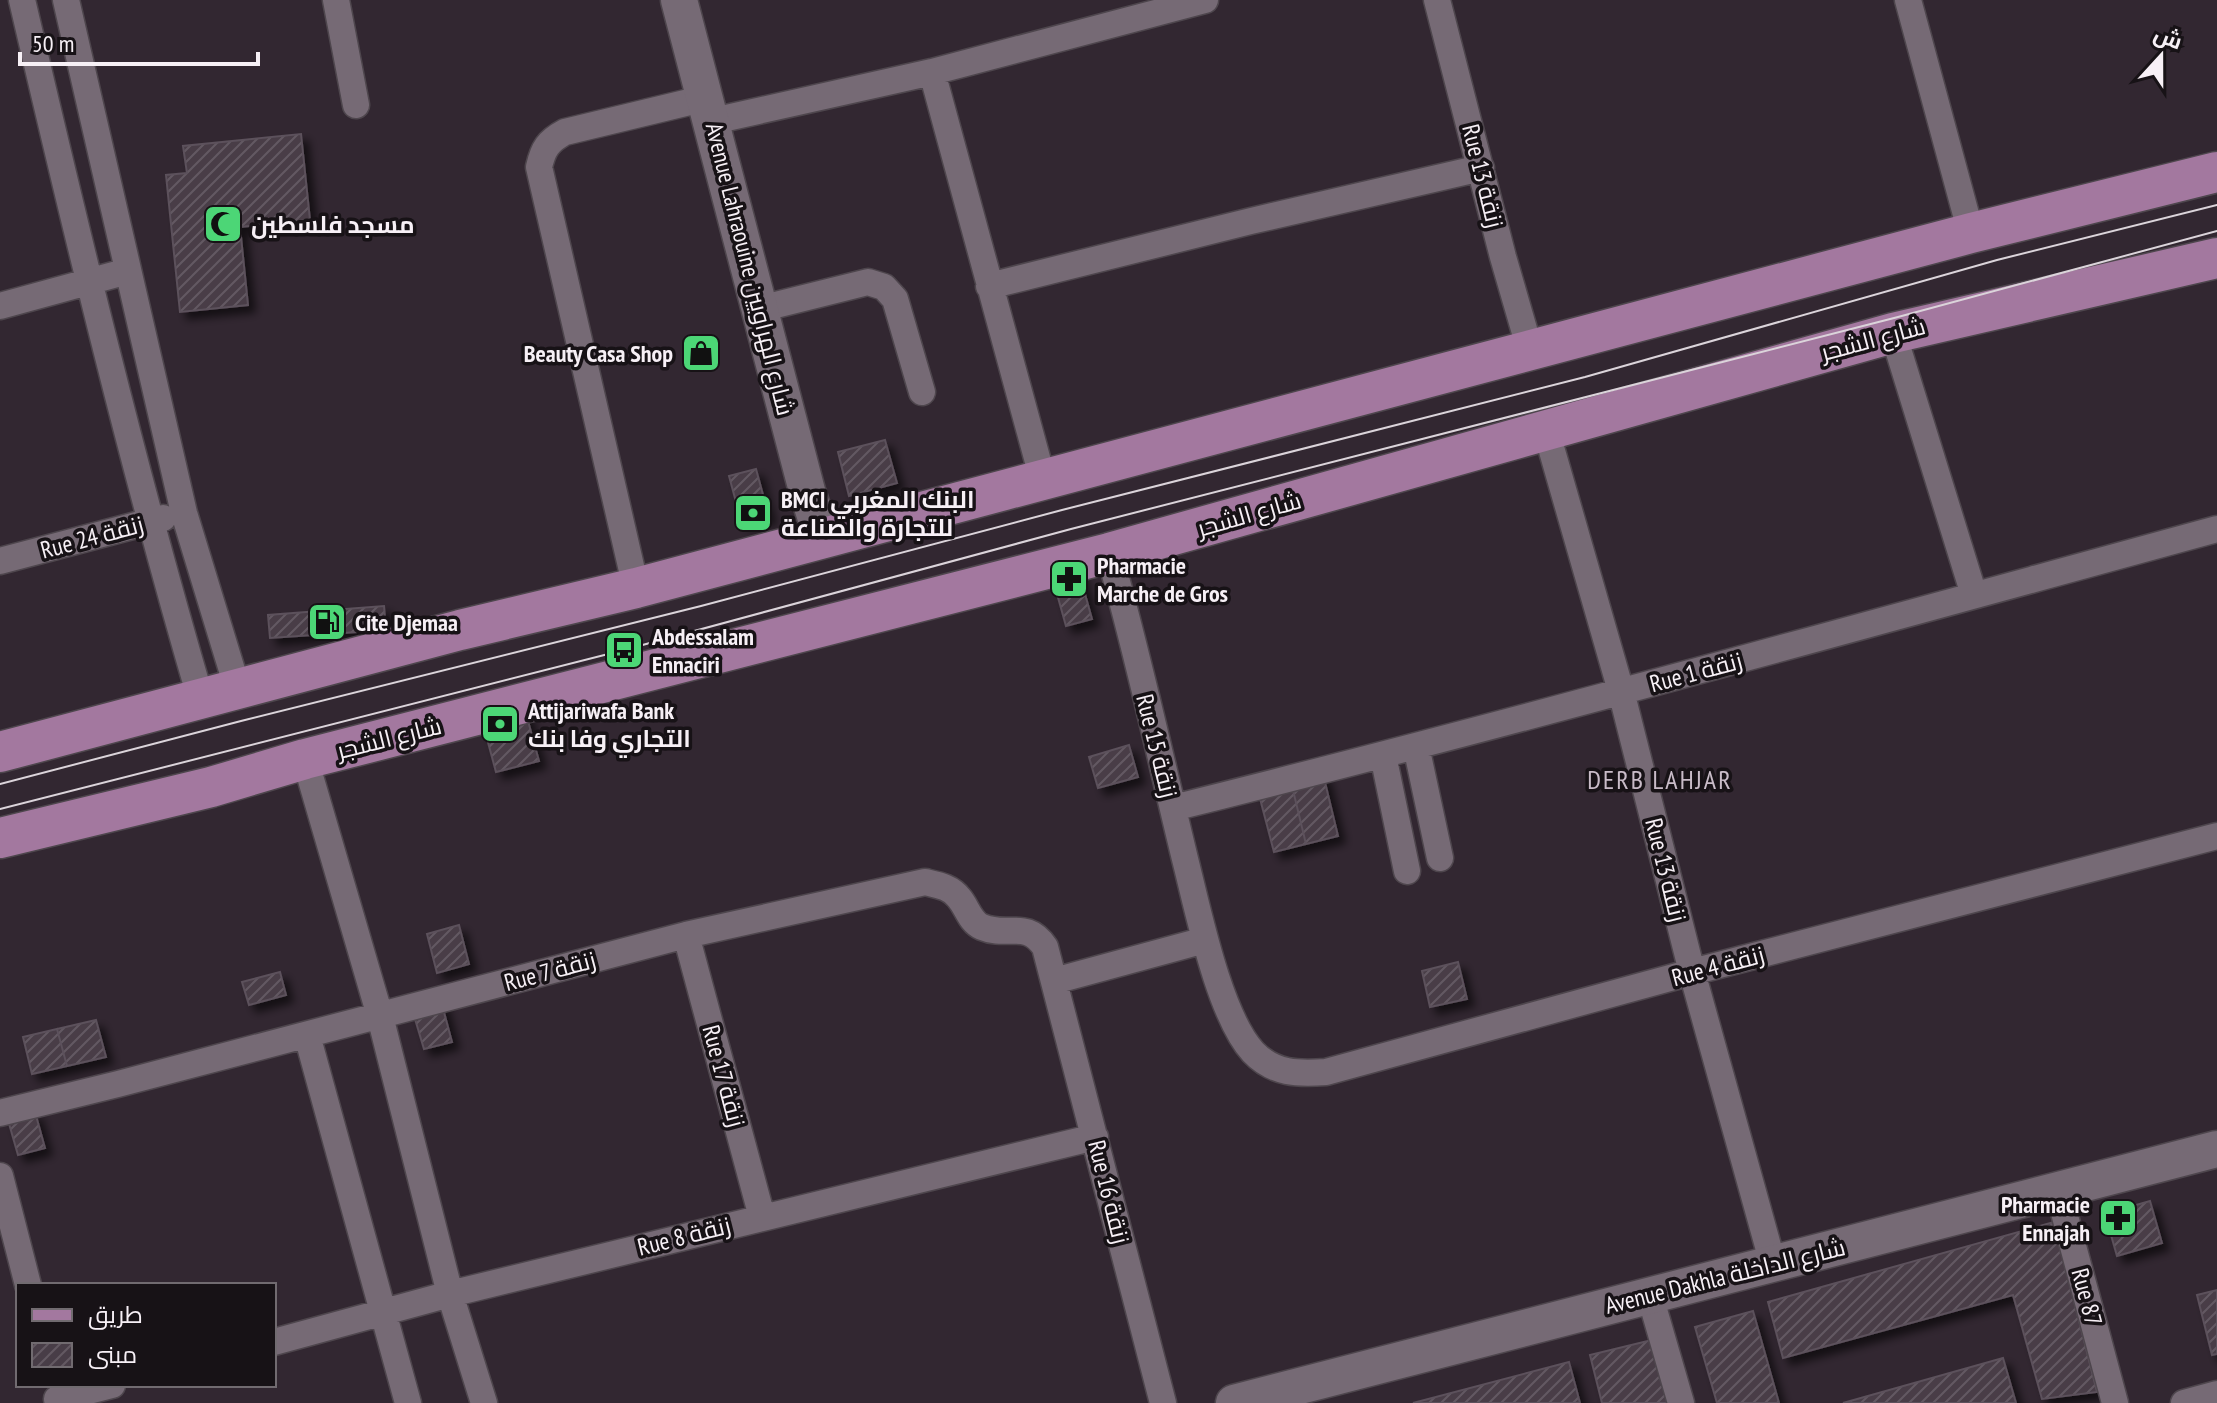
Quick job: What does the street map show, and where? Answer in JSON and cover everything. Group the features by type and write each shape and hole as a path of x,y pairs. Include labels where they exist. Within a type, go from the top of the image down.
{"main road":[{"path":"0,752 460,630 636,588 1971,233 2217,172"},
{"name":"شارع الشجر","path":"0,838 211,787 305,759 1109,553 1893,333 2217,258"}],"street":[{"path":"22,0 88,282 149,522 220,695"},
{"path":"66,0 184,513 220,695"},
{"path":"336,0 356,105"},
{"name":"Avenue Lahraouine شارع الهراويين","path":"679,0 710,109 807,491 822,537"},
{"path":"636,588 539,167 543,150 552,139 565,132 932,72 1205,0"},
{"name":"Rue 13 زنقة","path":"1437,0 1530,350"},
{"path":"1908,0 1971,233"},
{"path":"932,72 1043,480"},
{"path":"989,286 1481,168"},
{"path":"0,306 128,271"},
{"path":"760,309 868,282 884,287 895,299 922,392"},
{"path":"1893,333 1974,595"},
{"name":"Rue 13 زنقة","path":"1546,430 1621,691 1692,972 1773,1264"},
{"name":"Rue 24 زنقة","path":"0,561 184,513"},
{"name":"Rue 1 زنقة","path":"1173,808 1383,755 2217,529"},
{"name":"Rue 15 زنقة","path":"1109,553 1205,940 1236,1028"},
{"path":"1416,746 1440,858"},
{"path":"1383,755 1407,871"},
{"path":"305,759 380,1016 450,1294 484,1403"},
{"name":"Rue 4 زنقة","path":"1236,1028 1254,1053 1275,1068 1298,1074 1326,1072 1692,972 2217,836"},
{"name":"Rue 7 زنقة","path":"0,1113 686,935 925,882 944,886 959,896 977,924 986,929 1027,931 1038,936 1045,947 1054,981"},
{"name":"Rue 17 زنقة","path":"686,935 762,1217"},
{"path":"1054,981 1205,940"},
{"name":"Rue 16 زنقة","path":"1054,981 1163,1403"},
{"path":"307,1035 408,1403"},
{"name":"Rue 8 زنقة","path":"276,1341 450,1294 1095,1137"},
{"name":"Avenue Dakhla شارع الداخلة","path":"1234,1403 2217,1149"},
{"path":"0,1176 5,1214 27,1283"},
{"name":"Rue 87","path":"2058,1190 2115,1403"},
{"path":"1650,1296 1681,1403"},
{"path":"56,1396 102,1387"},
{"path":"2184,1403 2217,1394"}],"building":[{"name":"مسجد فلسطين","path":"301,134 310,220 240,227 248,305 180,312 166,175 187,173 183,146"},
{"path":"885,440 897,483 849,496 838,452"},
{"path":"756,469 769,517 742,524 729,476"},
{"path":"1078,569 1092,619 1066,626 1052,576"},
{"name":"Cite Djemaa","path":"384,606 386,630 270,638 268,615"},
{"path":"525,710 539,761 496,772 482,720"},
{"path":"1129,745 1138,777 1098,788 1089,757"},
{"path":"1323,774 1338,836 1306,844 1291,782"},
{"path":"1291,782 1306,844 1274,852 1258,791"},
{"path":"459,925 469,964 437,973 427,934"},
{"path":"1458,962 1467,999 1430,1007 1422,971"},
{"path":"280,972 286,995 249,1005 242,982"},
{"path":"441,1001 452,1042 424,1049 412,1009"},
{"path":"96,1020 106,1057 67,1066 57,1029"},
{"path":"57,1029 67,1066 32,1074 23,1037"},
{"path":"35,1112 45,1148 18,1155 8,1120"},
{"path":"2150,1201 2162,1243 2117,1256 2105,1214"},
{"path":"2054,1222 2097,1392 2042,1399 2013,1295 1783,1358 1768,1302"},
{"path":"2217,1290 2217,1354 2212,1355 2197,1295"},
{"path":"1753,1311 1779,1403 1717,1403 1695,1327"},
{"path":"1652,1340 1668,1403 1602,1403 1590,1355"},
{"path":"2003,1358 2016,1403 1843,1403"},
{"path":"1569,1362 1580,1403 1413,1403"}],"tram line":[{"path":"0,784 1585,377 1997,260 2217,205"},
{"path":"0,809 624,650 1071,529 1898,317 2217,231"}],"place":[{"name":"مسجد فلسطين","path":"223,224"},
{"name":"Beauty Casa Shop","path":"701,353"},
{"name":"BMCI البنك المغربي للتجارة والصناعة","path":"753,513"},
{"name":"Pharmacie Marche de Gros","path":"1069,579"},
{"name":"Cite Djemaa","path":"327,622"},
{"name":"Abdessalam Ennaciri","path":"624,650"},
{"name":"Attijariwafa Bank التجاري وفا بنك","path":"500,724"},
{"name":"Pharmacie Ennajah","path":"2118,1218"}],"district":[{"name":"DERB LAHJAR","path":"1660,779"}]}
